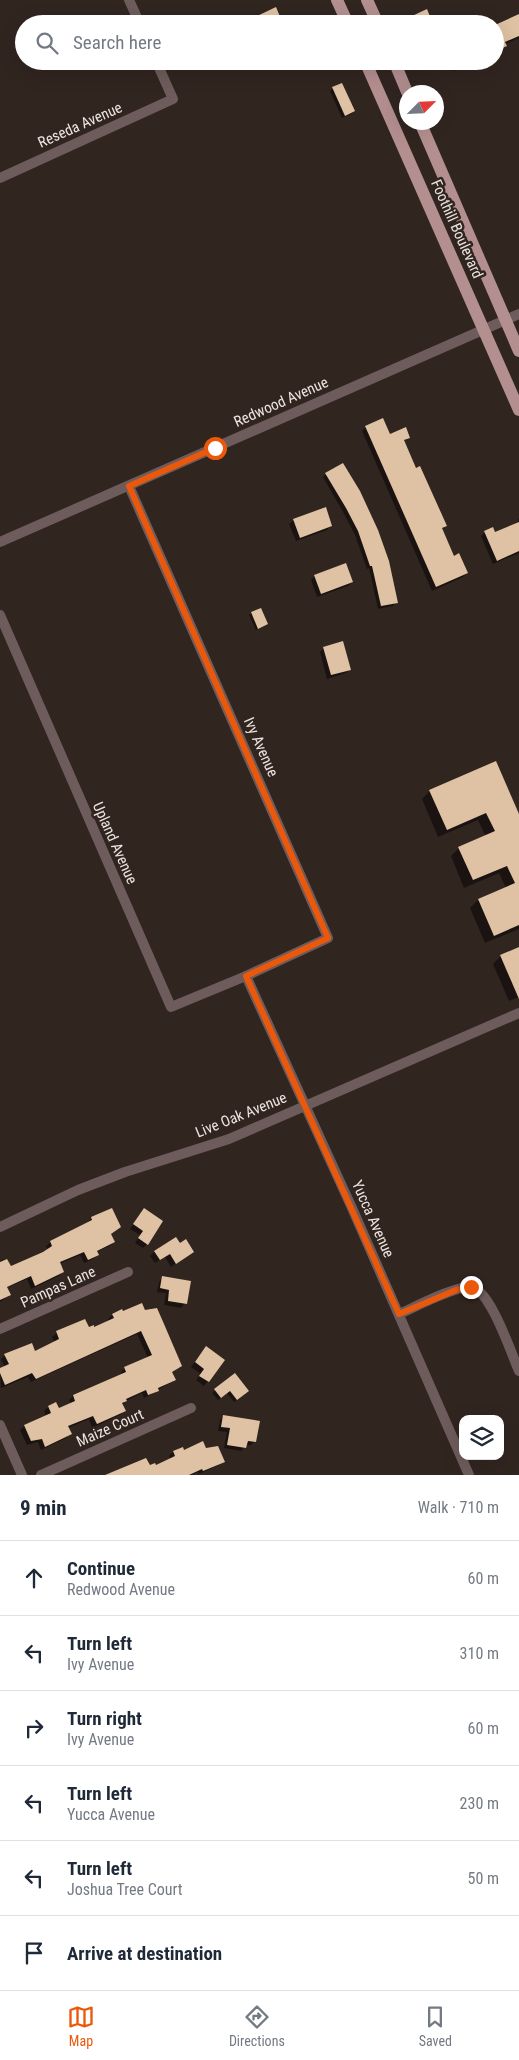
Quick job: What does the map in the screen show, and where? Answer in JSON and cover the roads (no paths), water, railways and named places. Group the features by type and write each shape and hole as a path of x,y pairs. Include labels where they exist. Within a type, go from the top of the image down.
{"main road":[{"path":"337,0 344,15"},
{"path":"367,0 374,15"},
{"name":"Foothill Boulevard","path":"369,70 519,410"},
{"path":"398,70 404,85"},
{"name":"Foothill Boulevard","path":"423,130 519,351"}],"street":[{"path":"129,0 136,15"},
{"name":"Reseda Avenue","path":"0,178 173,99 160,70"},
{"name":"Redwood Avenue","path":"0,542 519,314"},
{"name":"Ivy Avenue","path":"129,486 328,938 246,976"},
{"name":"Upland Avenue","path":"0,615 171,1007 246,976"},
{"name":"Yucca Avenue","path":"246,976 306,1104 469,1475"},
{"name":"Live Oak Avenue","path":"0,1227 125,1172 229,1139 519,1013"},
{"name":"Pampas Lane","path":"0,1329 128,1272"},
{"path":"399,1314 456,1290 471,1287 482,1292 492,1308 519,1371"},
{"name":"Maize Court","path":"41,1475 191,1408"},
{"path":"0,1425 22,1475"}]}
